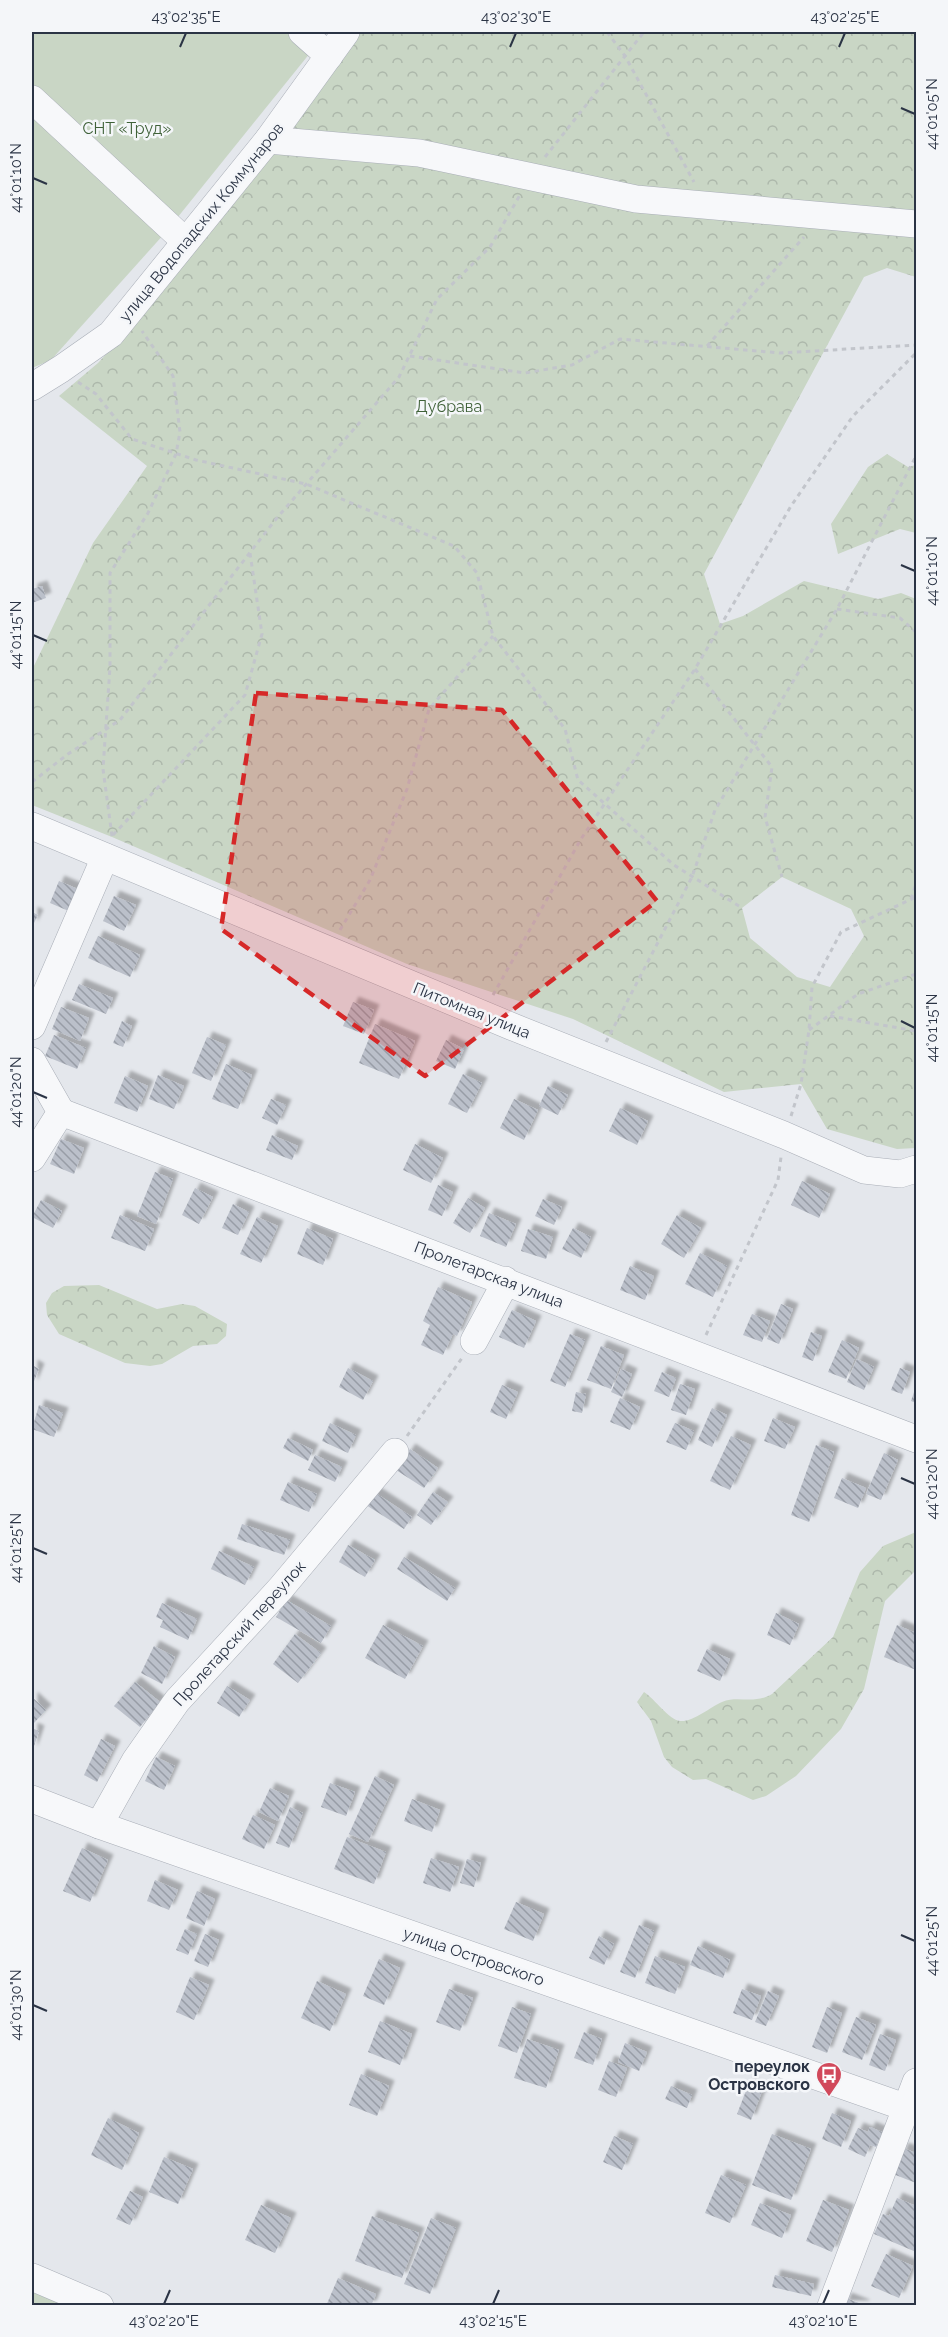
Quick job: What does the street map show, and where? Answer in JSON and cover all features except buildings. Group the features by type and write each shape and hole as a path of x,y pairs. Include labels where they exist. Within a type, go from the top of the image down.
{"street":[{"path":"302,32 328,56"},
{"name":"улица Водопадских Коммунаров","path":"32,387 111,334 268,140 346,32"},
{"path":"32,99 185,241"},
{"path":"268,140 420,153 636,198 916,224"},
{"name":"Питомная улица","path":"32,826 864,1170 900,1174 916,1169"},
{"path":"32,1026 105,857"},
{"path":"32,1061 61,1112 32,1158"},
{"name":"Пролетарская улица","path":"61,1112 916,1439"},
{"path":"474,1341 505,1280"},
{"name":"Пролетарский переулок","path":"99,1825 135,1761 177,1701 281,1588 395,1452"},
{"name":"улица Островского","path":"32,1799 99,1825 911,2109"},
{"path":"831,2306 911,2109 916,2082"},
{"path":"32,2277 100,2306"}],"path":[{"path":"607,32 625,56 706,205"},
{"path":"32,782 68,754 120,720 306,484 399,377 437,299 490,247 530,177 644,32"},
{"path":"706,346 823,215"},
{"path":"142,331 173,376 180,432 176,454 148,513 110,573 110,667 103,769 112,837 245,695 262,634 250,553"},
{"path":"410,356 525,373 572,365 620,339 780,353 916,345"},
{"path":"482,1014 581,839 695,669 791,506 853,416 916,353"},
{"path":"61,369 96,394 132,439 196,460 306,484 454,546 477,573 493,636 565,729 578,780 674,865 742,908"},
{"path":"597,1061 692,877 715,810 837,609 916,456"},
{"path":"837,609 900,618 916,632"},
{"path":"328,950 370,880 407,789 429,709 493,636"},
{"path":"695,669 772,767 765,817 782,877"},
{"path":"911,899 916,884"},
{"path":"697,1354 778,1180 784,1135 801,1084 809,1030 812,987 841,932 916,897"},
{"path":"809,1030 858,994 916,974"},
{"path":"829,1016 916,1031"},
{"path":"395,1452 474,1341"}],"highlighted area":[{"path":"256,693 502,710 657,901 425,1076 221,929"}],"green space":[{"name":"СНТ «Труд»","path":"32,32 327,32 165,233 51,360 32,368"},
{"name":"Дубрава","path":"348,32 916,32 916,277 887,268 864,277 704,574 720,624 743,616 804,581 878,599 901,593 916,599 916,1148 897,1149 827,1129 801,1084 724,1092 573,1019 407,964 32,805 32,670 93,543 147,466 59,396 98,363 151,305","holes":["782,877 851,909 864,936 830,987 797,977 750,938 742,908"]},
{"path":"887,454 908,467 916,465 916,533 900,529 838,554 831,524 868,467"},
{"path":"99,1285 157,1309 182,1304 195,1306 227,1324 226,1336 217,1344 193,1346 162,1364 150,1366 125,1363 59,1334 47,1315 46,1303 52,1293 64,1286"},
{"path":"916,1532 916,1570 885,1601 864,1689 841,1729 796,1776 766,1796 753,1800 706,1779 693,1780 672,1767 664,1757 651,1721 637,1702 644,1692 671,1717 680,1721 691,1719 728,1700 752,1700 772,1694 833,1637 860,1572 883,1546"},
{"path":"32,2287 75,2305 32,2305"}],"place":[{"name":"переулок Островского","path":"829,2098"}]}
